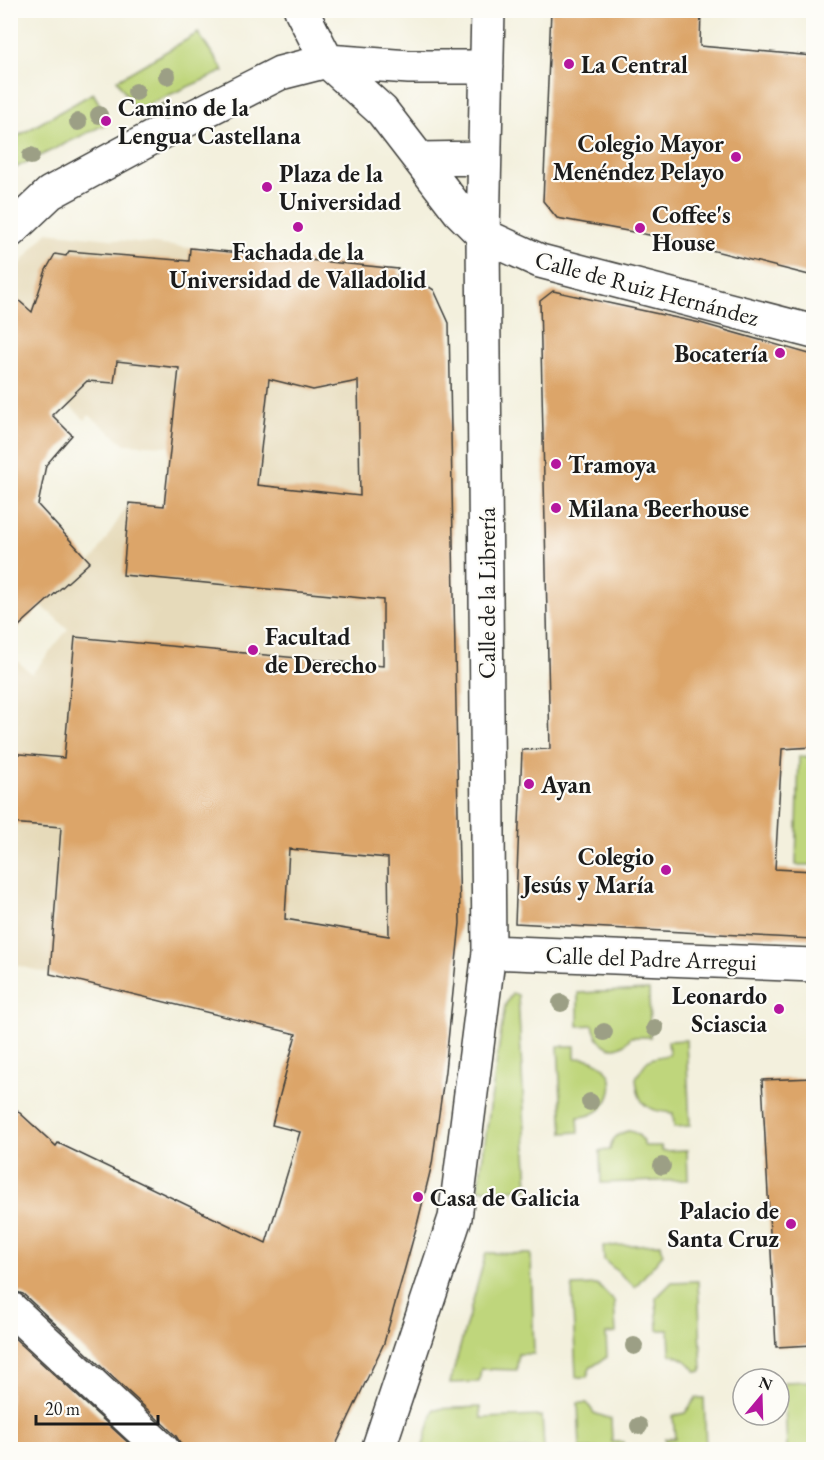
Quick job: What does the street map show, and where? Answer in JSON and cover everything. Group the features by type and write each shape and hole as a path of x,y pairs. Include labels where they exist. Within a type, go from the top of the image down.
{"street":[{"path":"302,10 327,61 382,111 459,211 483,235"},
{"path":"483,235 488,10"},
{"path":"10,231 50,193 159,134 280,73 327,61 409,67 487,67"},
{"path":"419,159 484,158"},
{"name":"Calle de Ruiz Hernández","path":"483,235 540,261 813,332"},
{"name":"Calle de la Librería","path":"378,1449 455,1218 489,952 483,235"},
{"name":"Calle del Padre Arregui","path":"489,952 813,965"},
{"path":"10,1308 163,1449"}],"shaded area":[{"name":"Facultad de Derecho","path":"47,232 398,269 399,276 418,280 434,290 440,303 441,316 449,320 460,920 445,1071 11,964 10,664 14,658 32,674 68,629 42,606 94,558 129,503 164,506 170,446 125,444 89,415 85,420 11,352 11,275"}],"green space":[{"path":"198,33 224,71 135,110 117,80"},
{"path":"93,93 110,122 11,170 11,140"},
{"path":"799,756 813,757 813,865 796,865"},
{"path":"649,990 650,1037 631,1037 619,1047 614,1048 603,1044 595,1033 593,1025 578,1026 578,993"},
{"path":"512,993 518,995 528,1189 478,1189 505,1006"},
{"path":"686,1040 690,1126 674,1127 673,1113 657,1111 642,1101 636,1078 648,1060 669,1055 668,1041"},
{"path":"558,1046 575,1046 575,1058 589,1059 601,1064 608,1072 611,1082 611,1092 600,1109 590,1115 578,1117 579,1132 563,1133"},
{"path":"628,1131 639,1136 645,1146 661,1146 662,1151 687,1150 688,1180 601,1183 600,1151 610,1150 615,1138"},
{"path":"661,1244 663,1254 635,1287 604,1260 603,1246"},
{"path":"486,1253 531,1254 534,1354 518,1354 517,1370 481,1369 479,1382 450,1383"},
{"path":"698,1281 702,1371 696,1372 685,1360 670,1354 669,1330 658,1330 656,1298 672,1282"},
{"path":"598,1285 614,1301 616,1333 606,1334 607,1357 590,1368 587,1377 576,1377 572,1286"},
{"path":"813,1381 813,1449 787,1449 786,1427 791,1427 791,1382"},
{"path":"696,1398 704,1398 706,1449 666,1449 665,1439 675,1438 673,1416 685,1413"},
{"path":"578,1403 587,1403 594,1413 611,1419 612,1442 623,1442 623,1449 580,1449"},
{"path":"480,1407 481,1418 542,1416 544,1449 422,1449 434,1409"}],"building":[{"path":"551,10 701,10 700,46 813,56 813,276 660,237 557,218 543,201"},
{"name":"Facultad de Derecho","path":"190,248 398,269 398,275 418,280 434,290 449,323 460,923 445,1071 432,1164 384,1343 334,1449 181,1449 176,1436 23,1294 10,1290 10,1104 56,1146 58,1143 266,1243 300,1132 272,1125 296,1034 50,974 61,827 10,823 10,753 64,758 75,637 383,666 383,600 123,575 129,503 164,506 179,368 117,361 114,383 87,381 52,415 72,435 46,465 38,505 90,562 10,634 10,293 32,312 46,270 55,254 66,256 69,251 189,261","holes":["269,379 313,390 358,381 360,496 257,485","289,849 388,858 389,936 285,919"]},
{"path":"553,291 700,323 813,355 813,747 782,749 775,869 813,871 813,939 515,923 522,750 550,749 540,301"},
{"name":"Palacio de Santa Cruz","path":"813,1078 813,1345 776,1347 762,1080"},
{"path":"10,1334 135,1449 10,1449"}],"place":[{"name":"La Central","path":"569,64"},
{"name":"Camino de la Lengua Castellana","path":"106,121"},
{"name":"Colegio Mayor Menéndez Pelayo","path":"736,157"},
{"name":"Plaza de la Universidad","path":"267,187"},
{"name":"Fachada de la Universidad de Valladolid","path":"298,227"},
{"name":"Coffee's House","path":"640,228"},
{"name":"Bocatería","path":"780,353"},
{"name":"Tramoya","path":"556,464"},
{"name":"Milana Ɓeerhouse","path":"556,508"},
{"name":"Facultad de Derecho","path":"253,650"},
{"name":"Ayan","path":"529,784"},
{"name":"Colegio Jesús y María","path":"666,870"},
{"name":"Leonardo Sciascia","path":"779,1009"},
{"name":"Casa de Galicia","path":"418,1197"},
{"name":"Palacio de Santa Cruz","path":"791,1224"}]}
